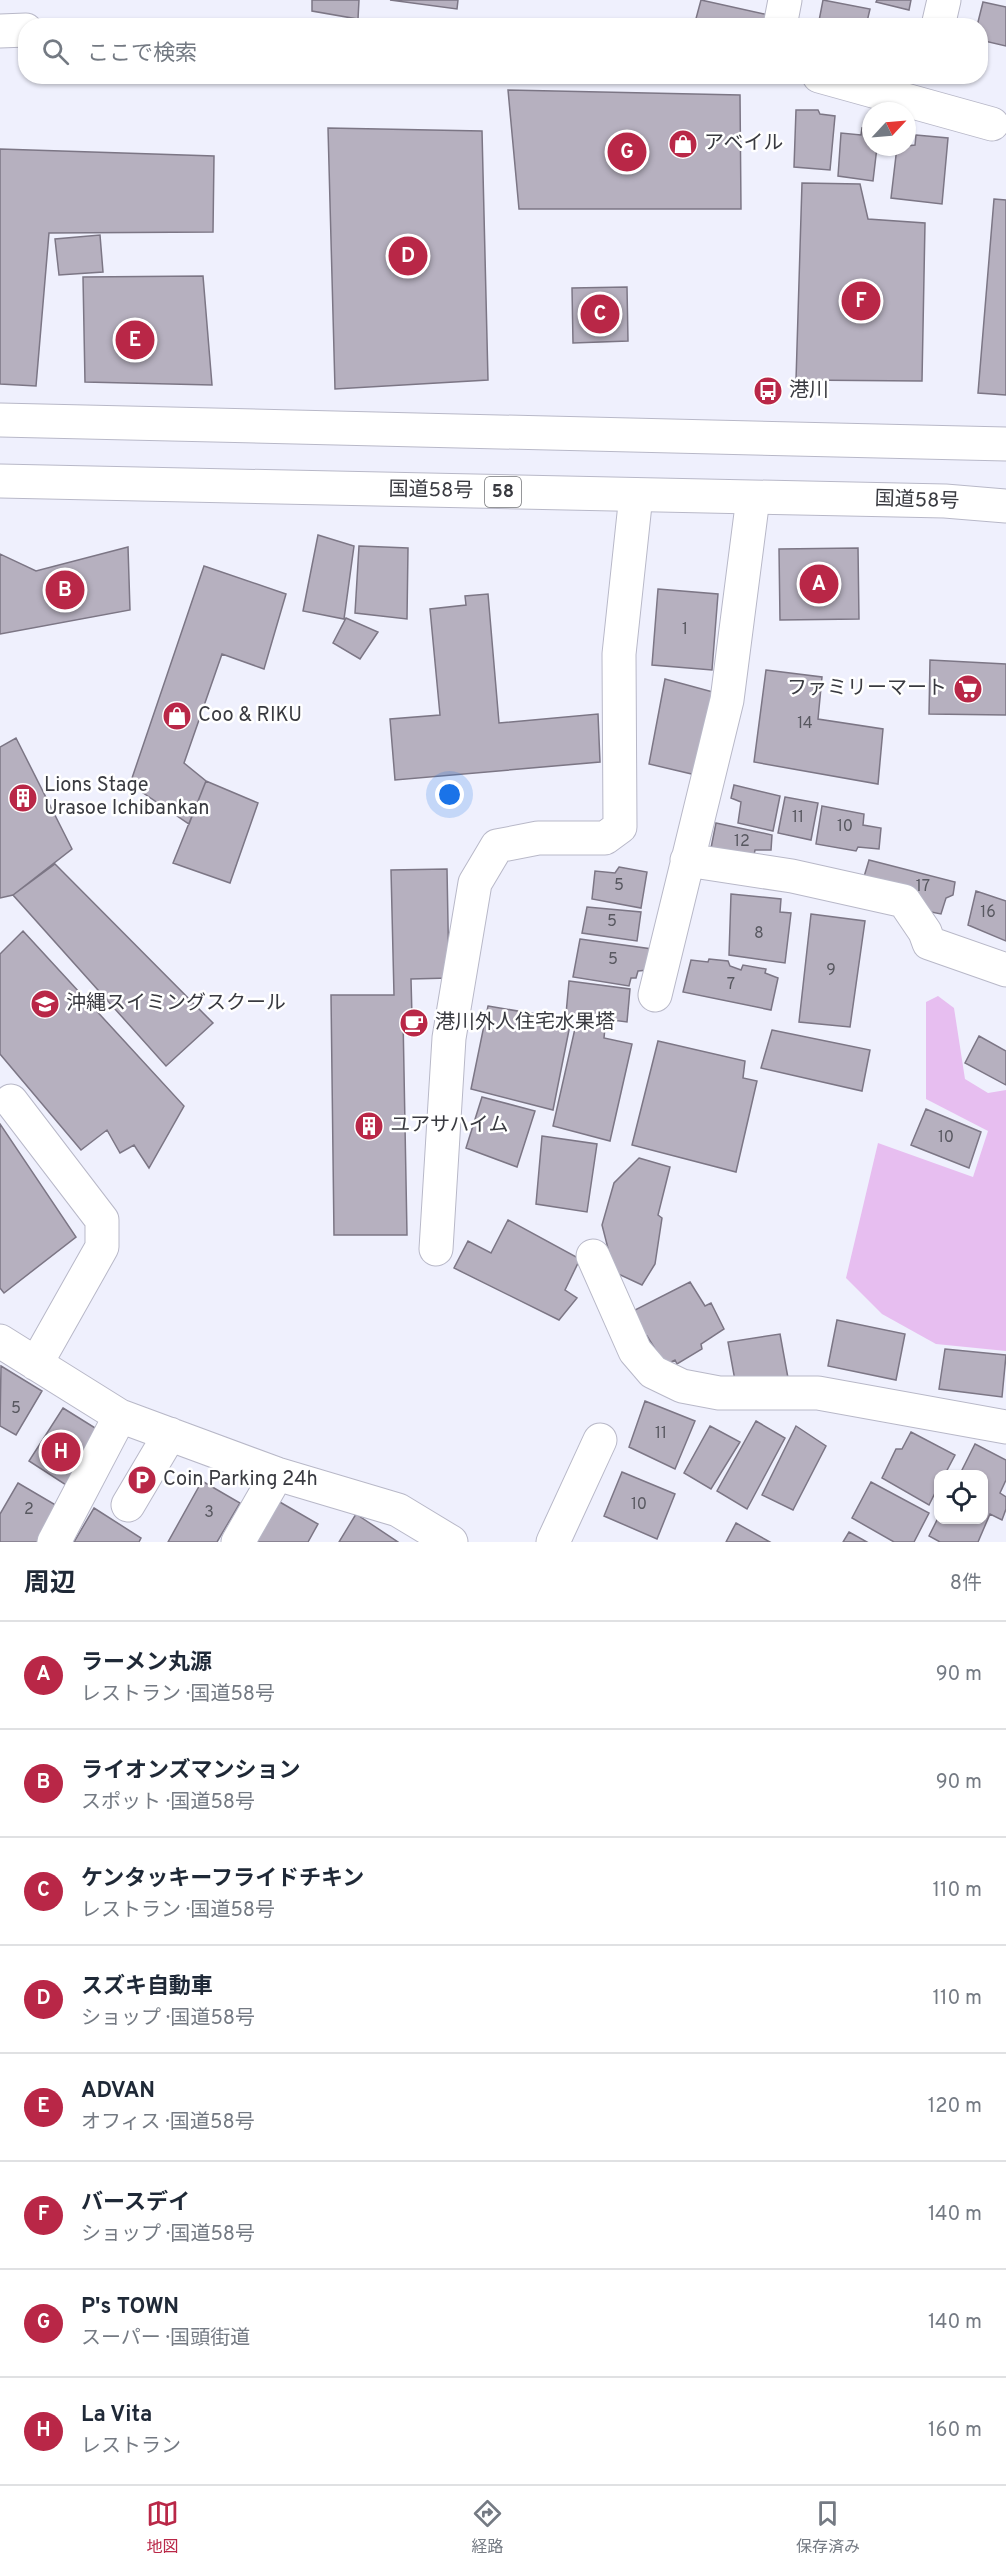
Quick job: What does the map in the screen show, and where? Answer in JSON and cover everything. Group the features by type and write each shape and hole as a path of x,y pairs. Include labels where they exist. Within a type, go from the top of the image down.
{"main road":[{"path":"782,18 785,0"},
{"path":"940,18 944,0"},
{"path":"0,31 18,30"},
{"path":"875,84 924,91 992,124"},
{"path":"0,420 1006,444"},
{"name":"国道58号","path":"0,481 945,501 1006,506"},
{"path":"436,1249 449,1038 475,883 497,846 538,838 605,838 620,827 618,654 636,495"},
{"path":"655,995 727,700 753,498"},
{"path":"687,861 792,876 904,901 925,932 929,943 1006,970"},
{"path":"11,1101 102,1220 102,1247 36,1364"},
{"path":"593,1256 635,1351 653,1372 682,1386 719,1393 818,1393 1006,1426"},
{"path":"0,1343 120,1416 277,1474 398,1510 430,1537"},
{"path":"54,1542 120,1416"},
{"path":"128,1505 170,1434"},
{"path":"553,1542 600,1440"},
{"path":"238,1542 277,1474"}],"shaded area":[{"path":"938,996 954,1008 965,1079 988,1093 1006,1090 1006,1351 936,1344 882,1314 846,1278 878,1143 973,1177 988,1131 926,1099 926,1002"}],"building":[{"path":"312,0 359,0 358,18 312,11"},
{"path":"390,0 458,0 457,9"},
{"path":"701,0 769,15 768,18 696,18"},
{"path":"823,0 870,9 868,18 820,18"},
{"path":"877,0 911,0 909,10 876,2"},
{"path":"983,2 1006,7 1006,46 988,42 988,18 979,18"},
{"path":"508,90 740,95 741,209 519,209"},
{"path":"796,110 818,110 820,114 835,116 830,170 794,167"},
{"path":"328,128 482,131 488,380 335,389"},
{"path":"862,128 862,156 876,156 873,181 838,176 841,133 861,135"},
{"path":"916,135 948,138 942,204 891,198 896,156 916,156"},
{"path":"0,149 214,156 213,232 49,233 36,386 0,384"},
{"path":"802,183 860,184 868,219 925,223 922,381 796,380"},
{"path":"994,199 1006,200 1006,395 978,393"},
{"path":"100,235 103,272 59,275 55,239"},
{"path":"203,276 212,385 85,382 83,277"},
{"path":"627,287 628,341 573,343 572,288"},
{"path":"318,535 354,546 344,619 303,611"},
{"path":"359,546 408,548 407,619 355,613"},
{"path":"128,547 130,610 0,634 0,554 36,571"},
{"path":"858,548 859,619 780,620 779,549"},
{"name":"Coo & RIKU","path":"204,566 286,594 264,669 222,654 184,763 206,781 189,824 130,784"},
{"path":"658,589 718,594 712,670 652,665"},
{"path":"488,594 499,723 598,714 600,762 395,780 390,719 440,715 430,609 466,605 465,596"},
{"path":"346,618 378,632 360,659 333,643"},
{"name":"ファミリーマート","path":"930,660 1006,664 1006,715 929,714"},
{"path":"766,670 822,677 818,719 883,729 878,784 754,762"},
{"path":"665,679 713,692 696,775 649,764"},
{"name":"Lions Stage Urasoe Ichibankan","path":"16,738 72,849 13,895 0,898 0,747"},
{"path":"206,781 258,803 230,883 173,863"},
{"path":"734,785 780,796 773,831 738,823 741,802 731,798"},
{"path":"785,797 818,803 811,840 778,833"},
{"path":"822,806 864,814 863,825 881,828 879,849 858,847 856,851 816,844"},
{"path":"716,823 772,835 771,850 755,850 753,860 710,853"},
{"path":"869,860 955,882 953,895 946,898 941,914 921,910 863,880"},
{"path":"55,864 213,1023 166,1066 13,895"},
{"path":"619,867 647,872 641,908 592,899 595,871 615,873"},
{"name":"ユアサハイム","path":"447,869 449,978 411,979 412,1017 403,1017 407,1235 334,1235 331,995 394,995 391,870"},
{"path":"976,891 1006,901 1006,941 968,925"},
{"path":"731,894 781,899 780,912 791,913 785,963 729,955"},
{"path":"587,907 641,912 637,941 582,933"},
{"path":"811,914 865,921 850,1027 799,1022"},
{"name":"沖縄スイミングスクール","path":"23,931 184,1106 149,1168 134,1145 120,1153 107,1130 81,1150 0,1054 0,954"},
{"path":"580,939 652,949 649,970 638,971 636,978 631,978 629,986 573,977"},
{"path":"709,959 728,961 730,966 741,970 743,965 766,969 765,973 778,978 771,1010 683,992 691,960 708,962"},
{"path":"569,981 630,989 627,1022 566,1014"},
{"path":"488,1006 571,1020 553,1110 471,1089"},
{"path":"576,1024 605,1028 604,1038 632,1044 610,1141 553,1126"},
{"path":"772,1030 870,1050 862,1091 761,1068"},
{"path":"979,1036 1006,1051 1006,1085 965,1063"},
{"path":"658,1041 745,1061 743,1078 757,1081 736,1172 632,1145"},
{"path":"482,1097 535,1111 517,1167 466,1148"},
{"path":"926,1109 981,1132 969,1168 911,1145"},
{"path":"0,1124 76,1237 4,1293 0,1288"},
{"path":"542,1136 597,1144 587,1212 536,1204"},
{"path":"639,1158 670,1167 658,1215 662,1218 655,1264 642,1285 614,1272 602,1225 614,1183"},
{"path":"508,1220 580,1259 565,1290 577,1298 559,1320 454,1268 468,1241 491,1253"},
{"path":"690,1282 705,1306 711,1303 724,1329 701,1344 702,1349 677,1364 675,1360 665,1365 647,1336 640,1338 629,1313"},
{"path":"837,1320 905,1334 896,1380 828,1366"},
{"path":"780,1334 788,1378 736,1386 728,1342"},
{"path":"945,1349 1006,1355 1002,1397 939,1389"},
{"path":"1,1366 42,1391 16,1435 0,1426"},
{"path":"645,1401 695,1421 675,1469 629,1447"},
{"path":"63,1408 100,1431 66,1485 29,1461"},
{"path":"756,1421 785,1438 747,1509 717,1491"},
{"path":"710,1426 740,1442 711,1489 684,1473"},
{"path":"796,1426 826,1446 793,1510 762,1495"},
{"path":"911,1432 955,1455 947,1470 934,1470 934,1495 929,1505 882,1478 896,1449 902,1449"},
{"path":"975,1444 1006,1460 1006,1480 1000,1493 1006,1497 1006,1509 1002,1520 990,1514 988,1519 988,1470 962,1470"},
{"path":"622,1472 675,1494 657,1539 604,1516"},
{"path":"202,1481 240,1503 217,1542 168,1542"},
{"path":"871,1482 929,1513 914,1542 894,1542 852,1518"},
{"path":"18,1483 59,1507 39,1542 0,1542 0,1514"},
{"path":"278,1501 318,1524 308,1542 255,1542"},
{"path":"94,1508 141,1538 139,1542 74,1542"},
{"path":"356,1514 398,1542 339,1542"},
{"path":"736,1523 770,1542 726,1542"},
{"path":"935,1524 986,1524 978,1542 940,1542 929,1536"},
{"path":"849,1532 867,1542 843,1542"}],"place":[{"name":"アベイル","path":"683,144"},
{"name":"P's TOWN","path":"627,152"},
{"name":"スズキ自動車","path":"408,256"},
{"name":"バースデイ","path":"861,301"},
{"name":"ケンタッキーフライドチキン","path":"600,314"},
{"name":"ADVAN","path":"135,340"},
{"name":"港川","path":"768,391"},
{"name":"ラーメン丸源","path":"819,584"},
{"name":"ライオンズマンション","path":"65,590"},
{"name":"ファミリーマート","path":"968,689"},
{"name":"Coo & RIKU","path":"177,716"},
{"name":"Lions Stage Urasoe Ichibankan","path":"23,798"},
{"name":"沖縄スイミングスクール","path":"45,1004"},
{"name":"港川外人住宅水果塔","path":"414,1023"},
{"name":"ユアサハイム","path":"369,1126"},
{"name":"La Vita","path":"61,1452"},
{"name":"Coin Parking 24h","path":"142,1480"}]}
